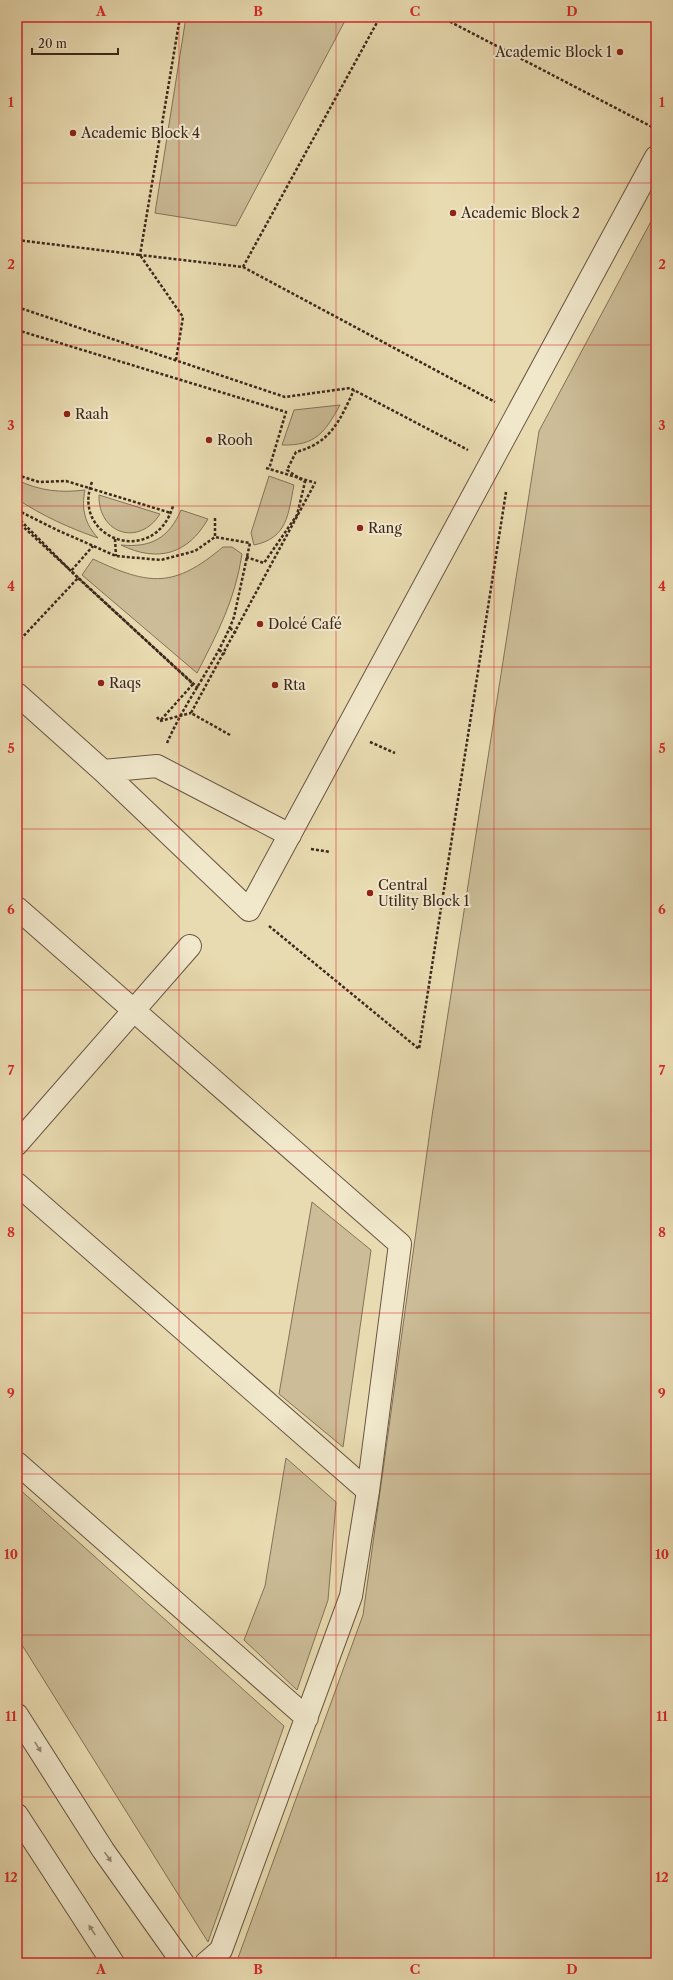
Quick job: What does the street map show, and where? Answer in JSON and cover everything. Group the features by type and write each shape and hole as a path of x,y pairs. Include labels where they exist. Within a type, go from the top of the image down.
{"street":[{"path":"17,694 103,771 249,910 656,157"},
{"path":"103,771 157,766 290,835"},
{"path":"17,908 400,1244 368,1491 351,1596 221,1950 206,1963"},
{"path":"17,1144 190,946"},
{"path":"17,1184 368,1491"},
{"path":"17,1463 307,1718"},
{"path":"17,1714 103,1850 183,1963"},
{"path":"17,1816 114,1963"}],"path":[{"path":"176,360 183,317 140,255 180,17"},
{"path":"244,267 380,17"},
{"path":"441,17 656,129"},
{"path":"17,240 244,267 518,414"},
{"path":"17,307 285,397 350,388 491,462"},
{"path":"17,330 286,412 268,468 316,483 192,713"},
{"path":"246,557 264,563 297,515 305,482 287,470 296,452 317,444 328,436 337,425 354,390"},
{"path":"20,460 17,474 39,482 66,481 171,513"},
{"path":"92,482 89,488 88,501 90,513 96,524 104,533 115,539 132,542 148,538 158,532 166,524 173,506"},
{"path":"249,910 419,1048 507,484"},
{"path":"17,510 116,556 161,560 195,550 215,537 250,543 234,617 230,628 198,688 178,717 157,766"},
{"path":"17,517 71,572 198,688"},
{"path":"215,518 215,537"},
{"path":"17,521 193,684 160,721"},
{"path":"115,539 116,556"},
{"path":"71,572 93,546"},
{"path":"17,643 78,578"},
{"path":"230,628 236,633"},
{"path":"219,650 225,654"},
{"path":"160,721 192,713 230,735"},
{"path":"157,718 160,721"}],"shaded area":[{"path":"186,17 347,17 236,226 155,213"},
{"path":"656,212 656,1963 241,1963 238,1958 363,1615 432,1116 539,431"},
{"path":"340,405 329,423 318,436 303,443 282,445 294,410"},
{"path":"269,476 294,485 290,506 288,515 280,531 274,537 265,542 254,545 251,533"},
{"path":"17,480 42,489 59,491 85,490 85,516 87,522 98,538 56,521 17,499"},
{"path":"99,495 160,514 151,524 141,530 131,533 121,532 112,527 105,519 100,508"},
{"path":"181,510 208,519 200,531 181,547 171,552 160,554 147,553 121,545 141,545 158,539 171,528"},
{"path":"223,547 232,547 242,554 239,571 225,615 197,673 82,575 93,559 113,568 146,578 175,576 190,570"},
{"path":"312,1202 371,1250 343,1447 279,1394"},
{"path":"286,1458 336,1502 328,1600 297,1690 244,1640 265,1586"},
{"path":"17,1487 284,1726 208,1942 17,1637"}],"place":[{"name":"Academic Block 1","path":"620,52"},
{"name":"Academic Block 4","path":"73,133"},
{"name":"Academic Block 2","path":"453,213"},
{"name":"Raah","path":"67,414"},
{"name":"Rooh","path":"209,440"},
{"name":"Rang","path":"360,528"},
{"name":"Dolcé Café","path":"260,624"},
{"name":"Raqs","path":"101,683"},
{"name":"Rta","path":"275,685"},
{"name":"Central Utility Block 1","path":"370,893"}]}
